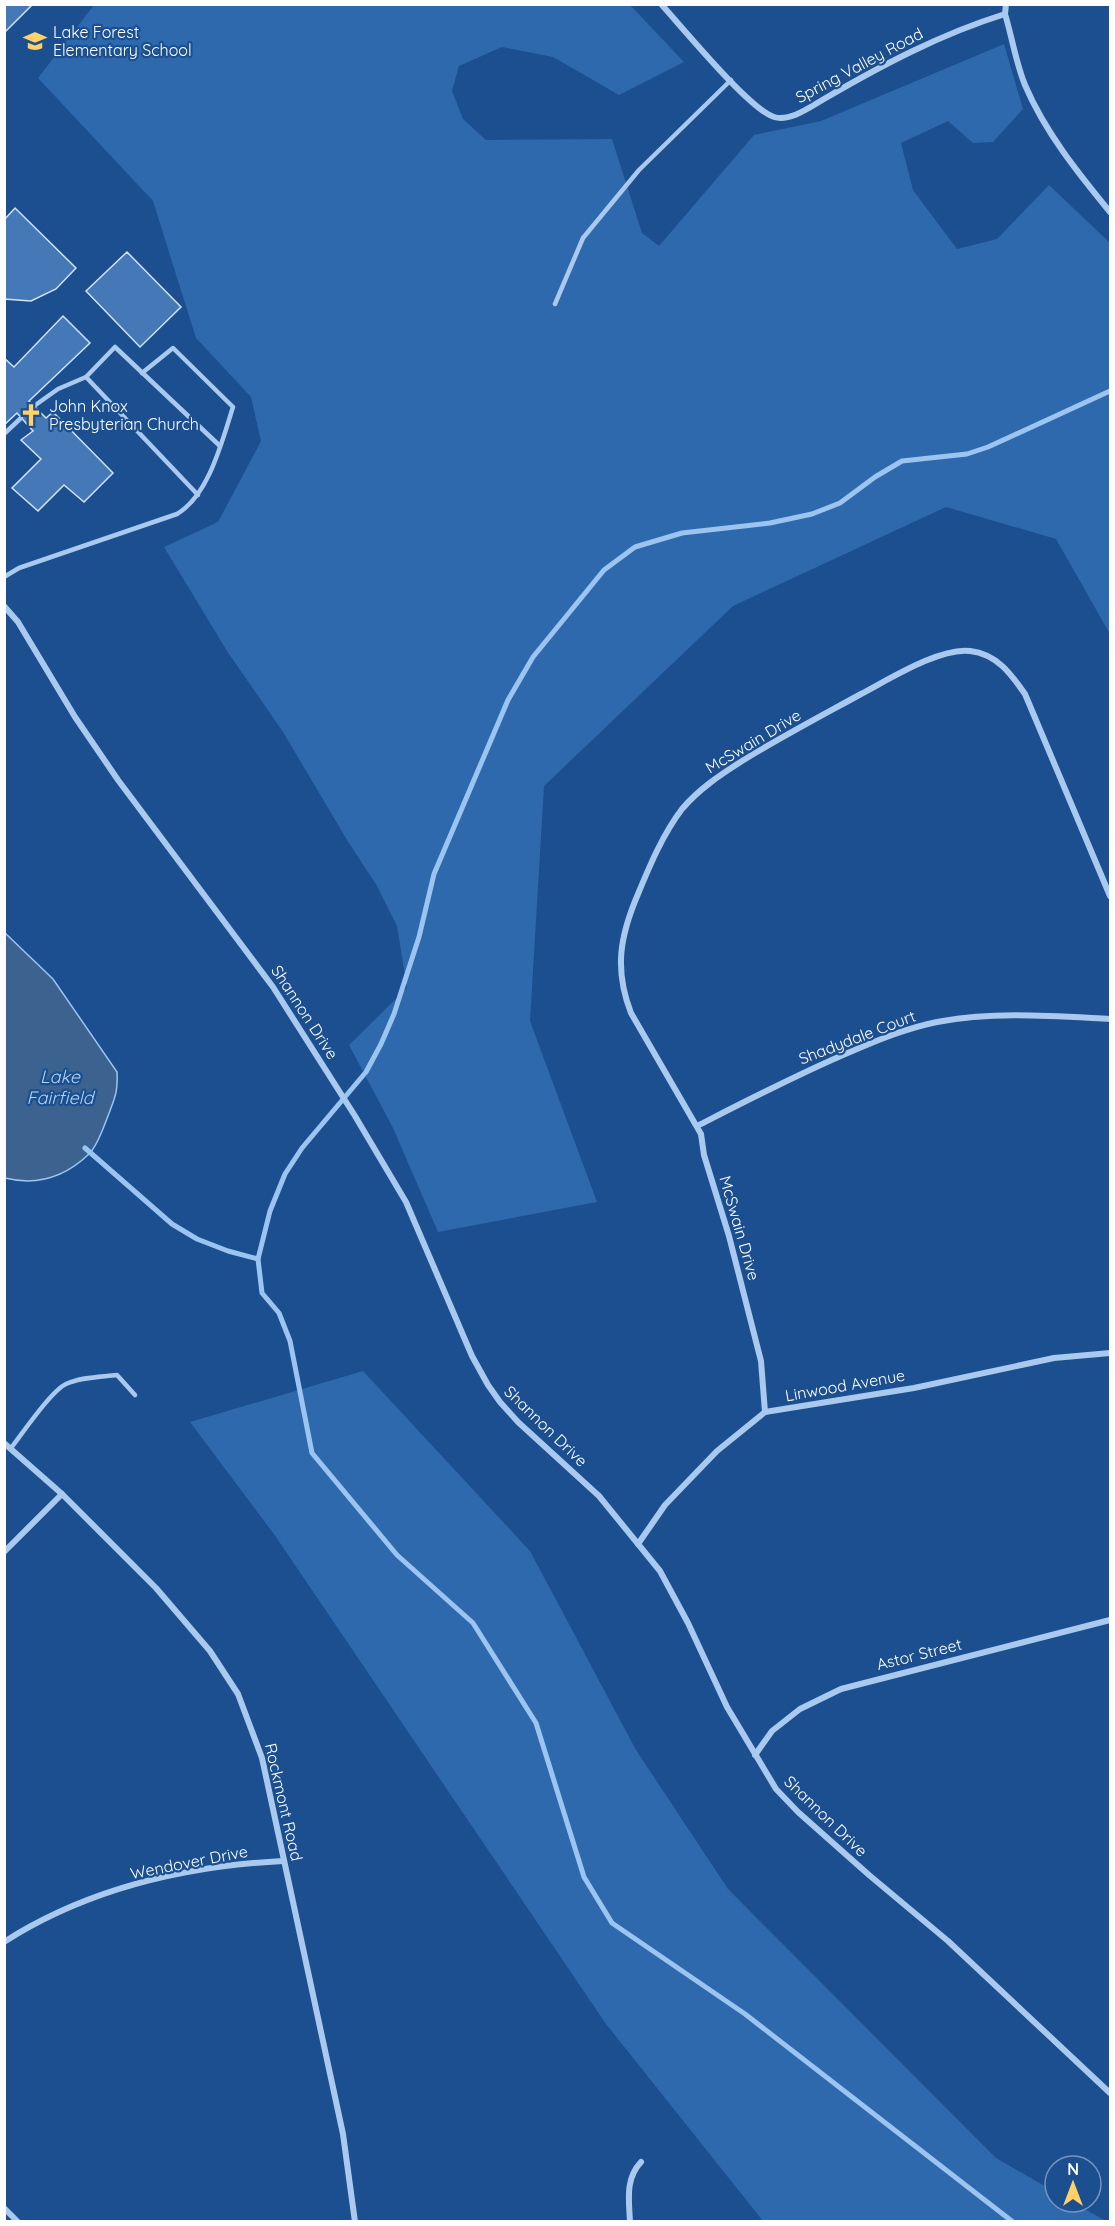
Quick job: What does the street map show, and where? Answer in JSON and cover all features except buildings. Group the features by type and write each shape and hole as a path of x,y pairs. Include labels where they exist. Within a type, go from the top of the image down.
{"street":[{"name":"Spring Valley Road","path":"661,4 761,110 772,116 786,117 804,110 931,41 1005,14"},
{"path":"1006,4 1005,14 1024,82 1038,111 1069,160 1110,212"},
{"name":"Shannon Drive","path":"4,606 18,622 75,717 118,780 273,987 339,1089 405,1202 472,1356 488,1385 518,1422 599,1496 660,1571 727,1707 776,1789 798,1812 869,1875 948,1941 1110,2093"},
{"name":"McSwain Drive","path":"765,1412 761,1360 729,1236 704,1155 698,1125 648,1044 624,995 620,960 630,912 668,832 682,809 718,777 803,725 921,663 962,650 982,653 994,658 1010,672 1034,710 1110,896"},
{"name":"Shadydale Court","path":"698,1125 792,1077 893,1034 935,1022 972,1017 1019,1015 1110,1019"},
{"name":"Linwood Avenue","path":"638,1544 665,1505 717,1451 765,1412 914,1388 1054,1358 1110,1353"},
{"name":"Rockmont Road","path":"4,1443 62,1494 156,1588 230,1678 247,1713 262,1758 343,2134 355,2222"},
{"path":"4,1552 62,1494"},
{"name":"Astor Street","path":"755,1755 772,1731 800,1709 841,1689 1110,1620"},
{"name":"Wendover Drive","path":"4,1942 48,1917 98,1896 155,1879 211,1868 283,1861"},
{"path":"630,2222 629,2183 635,2168 641,2162"},
{"path":"4,2208 18,2222"}],"lane":[{"path":"555,304 583,238 639,170 731,80"},
{"path":"34,406 58,389 86,377 115,347 220,446"},
{"path":"4,577 19,568 177,514 189,508 198,495 220,446 233,406 174,348 142,373"},
{"path":"86,377 198,495"},
{"path":"4,434 21,418"},
{"path":"11,1449 35,1415 64,1384 117,1375 135,1395"}],"shaded area":[{"path":"94,5 630,5 684,62 619,95 553,57 502,47 459,66 452,91 463,119 486,140 612,139 642,233 659,246 754,135 821,121 1004,44 1023,109 993,142 973,143 948,121 901,143 913,190 957,249 997,239 1049,185 1110,243 1110,634 1056,539 946,507 733,606 544,786 530,1021 597,1202 438,1232 393,1128 349,1045 407,988 397,926 377,886 283,732 227,651 164,547 218,522 261,441 251,397 196,338 153,201 38,78"},
{"path":"363,1371 530,1551 636,1750 728,1889 996,2158 1043,2185 1043,2214 1093,2214 1106,2221 763,2221 606,2024 276,1537 190,1422"}],"water":[{"name":"Lake Fairfield","path":"4,932 53,979 117,1072 114,1099 100,1136 92,1150 70,1169 39,1180 5,1178"}],"waterway":[{"path":"1013,2222 745,2014 612,1923 584,1877 536,1723 473,1623 397,1555 312,1453 290,1341 279,1313 262,1293 258,1259 270,1211 285,1174 302,1148 366,1072 381,1044 394,1014 419,937 434,874 508,700 533,657 604,570 635,547 682,533 770,523 812,514 840,503 875,477 902,461 967,454 988,447 1110,391"},
{"path":"85,1148 172,1224 197,1239 258,1259"}],"place":[{"name":"Lake Forest Elementary School","path":"35,41"},
{"name":"John Knox Presbyterian Church","path":"31,415"}]}
